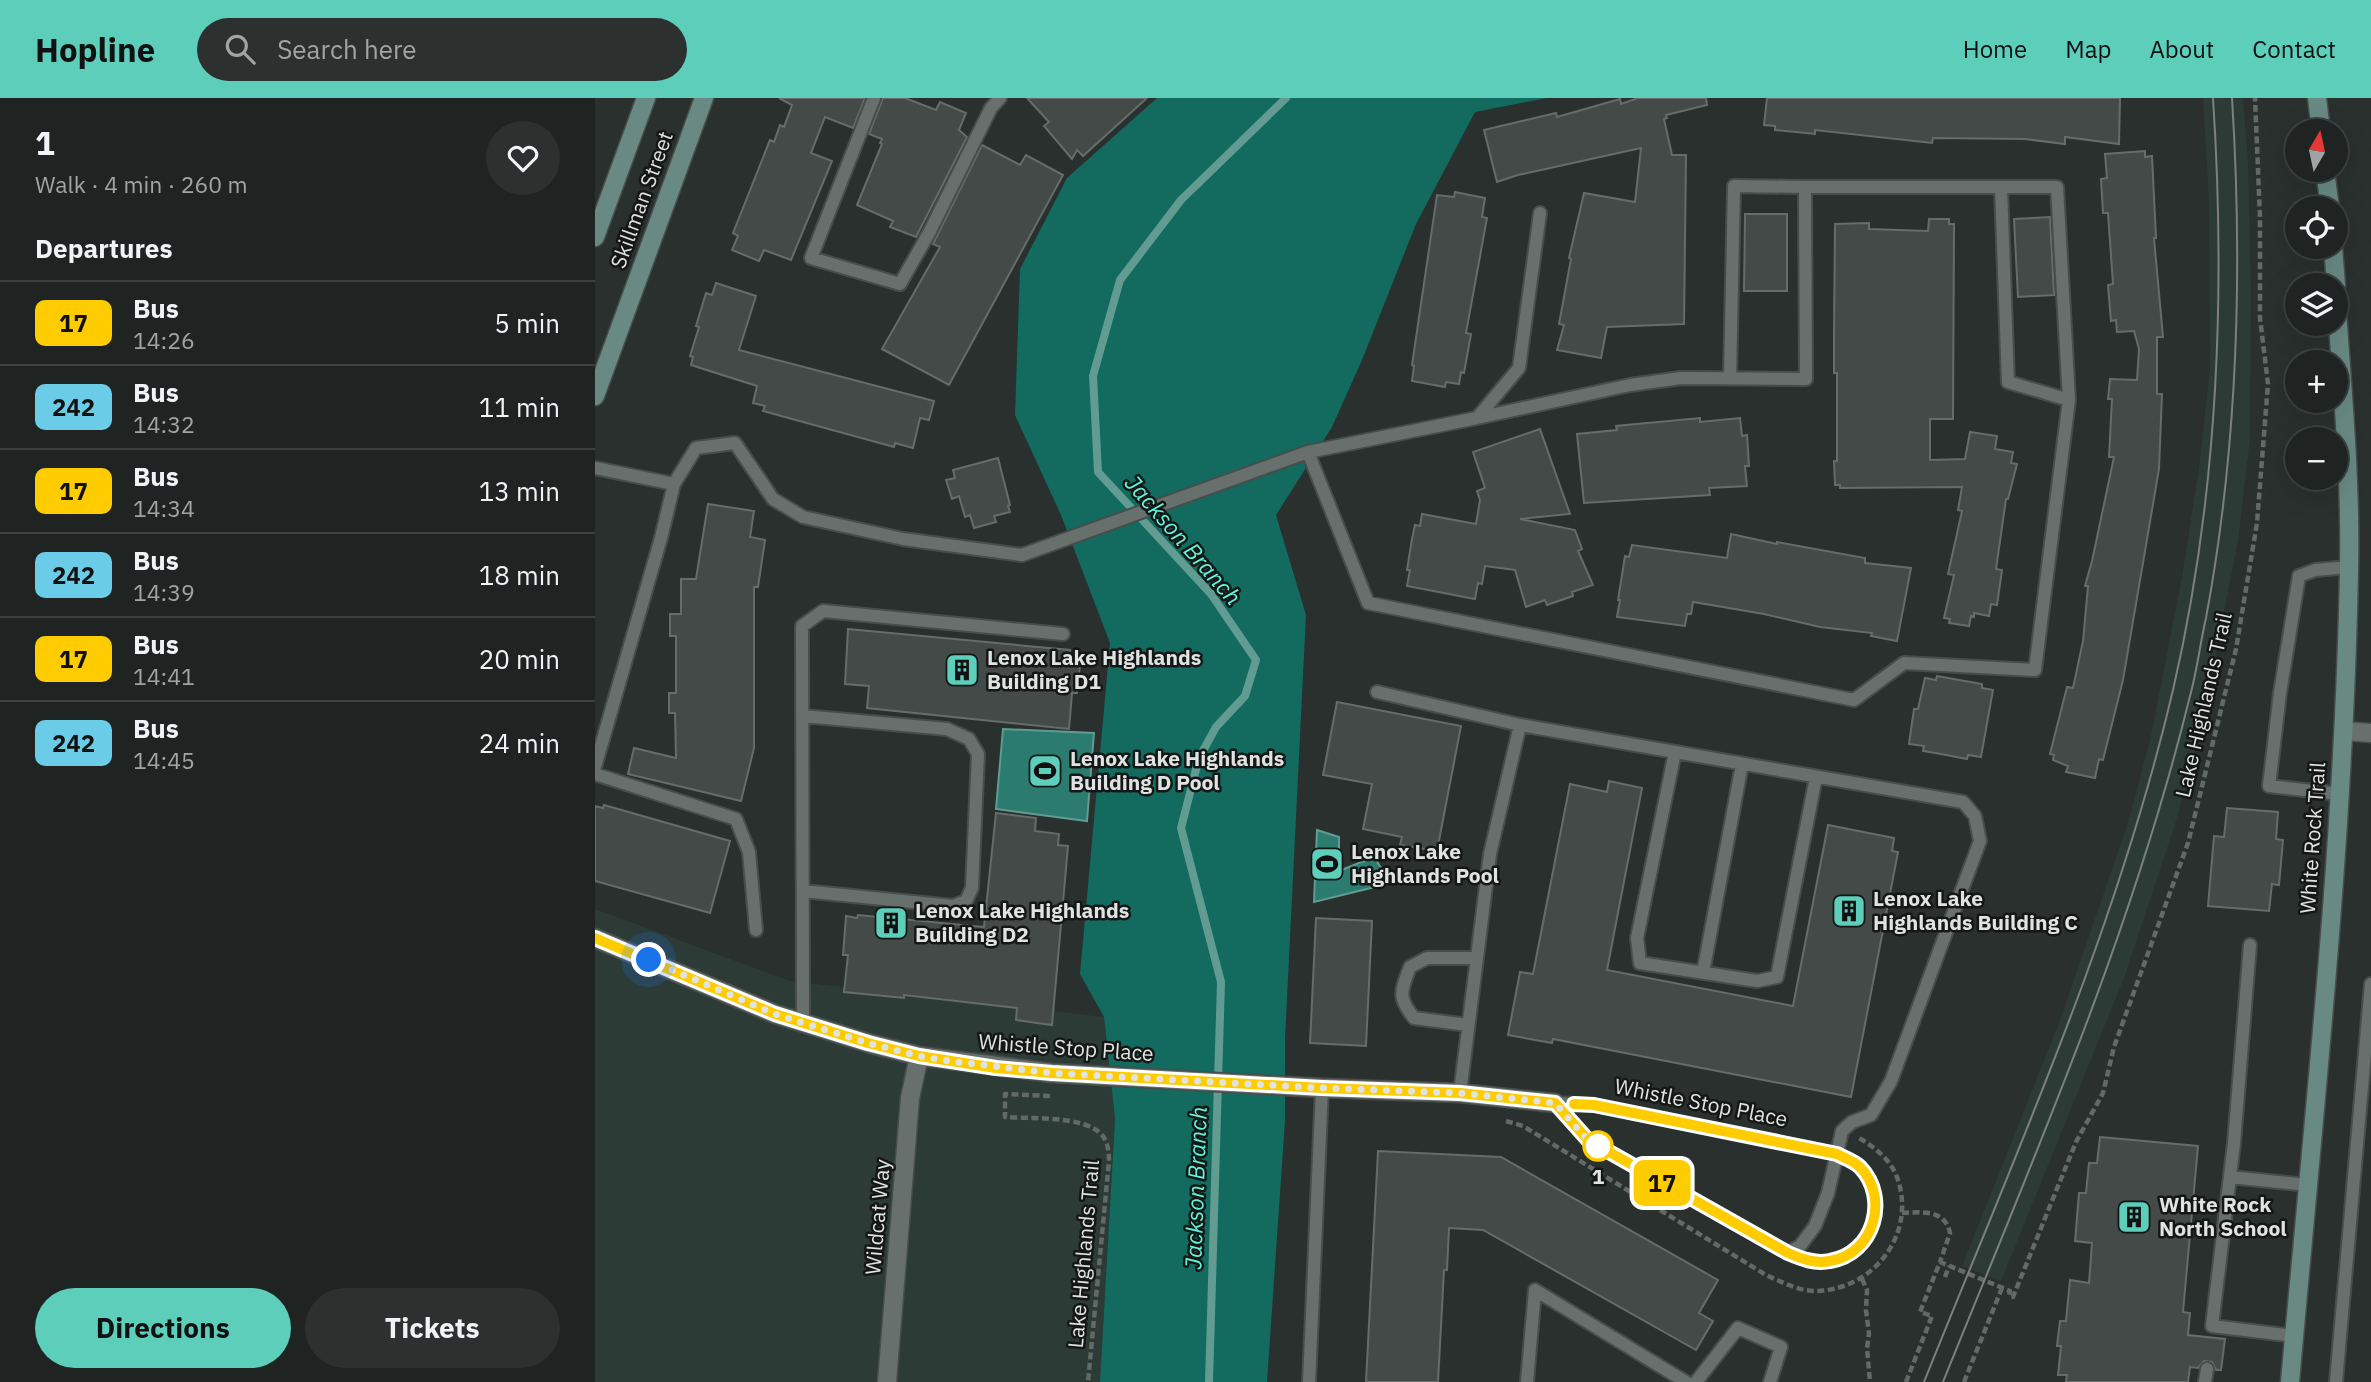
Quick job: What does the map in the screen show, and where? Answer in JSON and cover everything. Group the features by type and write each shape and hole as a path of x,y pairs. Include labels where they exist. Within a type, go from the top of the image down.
{"street":[{"name":"Skillman Street","path":"595,396 704,98"},
{"path":"2317,98 2320,119"},
{"name":"Skillman Street","path":"595,237 641,99"},
{"name":"White Rock Trail","path":"2290,1382 2344,731 2349,567 2347,472 2338,336"},
{"path":"2344,731 2371,733"},
{"name":"Whistle Stop Place","path":"595,938 775,1014 919,1056 996,1068 1052,1073 1460,1093 1555,1103"},
{"name":"Wildcat Way","path":"887,1382 910,1098 919,1056"}],"lane":[{"path":"874,98 811,258 900,284 929,233 991,108 1000,98"},
{"path":"1308,452 1368,603 1854,700 1904,663 2035,670 2069,400 2057,187 1734,186 1730,377"},
{"path":"595,767 674,484 696,448 735,443 773,499 803,517 903,539 1023,555 1308,452 1630,385 1681,378 1806,379 1805,187"},
{"path":"2001,187 2008,382 2069,400"},
{"path":"1476,418 1519,368 1540,213"},
{"path":"595,468 674,484"},
{"path":"2340,794 2269,786 2280,693 2299,576 2315,570 2349,567"},
{"path":"803,1022 802,626 823,611 1063,634"},
{"path":"1377,692 1520,725 1963,802 1975,816 1980,841 1891,1081 1871,1115 1852,1122 1842,1131 1828,1193 1815,1226 1800,1246 1788,1253"},
{"path":"803,716 947,729 969,739 978,754 972,888 966,901 953,906 803,891"},
{"path":"1460,1093 1490,854 1520,725"},
{"path":"1675,752 1637,938 1640,963 1757,981 1777,977 1816,777"},
{"path":"1703,973 1742,764"},
{"path":"595,774 736,819 749,852 756,930"},
{"path":"2250,945 2230,1177 2211,1332 2294,1336"},
{"path":"1468,1025 1414,1018 1403,1004 1403,987 1410,967 1427,958 1477,958"},
{"path":"2336,1382 2371,984"},
{"path":"1309,1382 1322,1088"},
{"name":"Whistle Stop Place","path":"1555,1103 1594,1105 1837,1154 1858,1165 1873,1188 1876,1201 1872,1228 1865,1240 1844,1257 1831,1261 1804,1260 1588,1140 1555,1103"},
{"path":"2230,1177 2308,1185"},
{"path":"1527,1382 1535,1290 1686,1382"},
{"path":"1696,1382 1738,1328 1781,1347 1770,1382"}],"path":[{"name":"Lake Highlands Trail","path":"2001,1288 2010,1291 2009,1295 2013,1297 2076,1142 2103,1093 2114,1047 2188,843 2233,661 2257,523 2268,384 2260,318 2260,217 2255,98"},
{"name":"Lake Highlands Trail","path":"1057,1097 1005,1094 1005,1117 1077,1122 1103,1135 1108,1148 1109,1161 1088,1382"},
{"path":"1496,1118 1523,1126 1766,1275 1785,1284 1802,1290 1818,1291 1845,1287 1862,1279 1867,1290 1870,1382"},
{"path":"1902,1213 1937,1214 1945,1220 1950,1233 1920,1312 1932,1316 1906,1382"},
{"path":"1940,1262 2001,1288 1964,1382"},
{"path":"1945,1276 1949,1266"}],"shaded area":[{"path":"1157,98 1547,98 1475,112 1416,224 1362,360 1332,427 1276,515 1306,615 1285,1039 1285,1121 1267,1382 1100,1382 1115,1119 1104,1017 1080,974 1110,643 1061,515 1015,415 1020,269 1067,178"},
{"path":"2203,98 2243,98 2248,163 2251,292 2250,438 2238,541 2199,737 2176,821 2124,978 2001,1281 1962,1266 2059,1023 2128,823 2151,736 2182,577 2199,468 2210,368 2209,201"},
{"name":"Lenox Lake Highlands Building D Pool","path":"1003,729 1094,733 1087,821 996,809"},
{"name":"Lenox Lake Highlands Pool","path":"1317,830 1339,837 1339,871 1374,857 1391,883 1314,902"},
{"path":"595,909 790,981 1104,1017 1115,1119 1100,1382 595,1382"}],"building":[{"path":"779,98 865,98 853,128 825,117 811,153 832,161 791,260 764,250 759,261 732,250 738,236 733,233 770,140 774,142 780,125 784,127 792,105"},
{"path":"883,98 905,98 936,110 940,102 966,113 959,130 967,137 916,237 890,227 893,221 857,205 882,144 882,139 869,134"},
{"path":"1027,98 1147,98 1083,156 1077,150 1072,159 1044,126 1049,122"},
{"path":"1638,98 1706,98 1707,105 1666,115 1667,118 1664,119 1672,155 1686,155 1684,324 1607,327 1601,358 1557,350 1564,325 1559,324 1571,259 1569,258 1584,193 1635,202 1641,148 1497,182 1484,130 1556,113 1557,117 1620,99 1621,104"},
{"path":"1767,98 2120,98 2119,144 2065,137 2065,144 2025,139 1933,138 1932,143 1815,130 1815,134 1775,130 1775,126 1764,125"},
{"path":"982,145 1020,165 1026,155 1063,175 949,385 882,349 940,247 933,244"},
{"path":"2145,151 2145,157 2152,156 2154,238 2163,337 2157,337 2157,394 2162,394 2159,469 2123,680 2103,760 2099,759 2095,778 2066,772 2068,766 2053,760 2054,755 2050,754 2067,687 2073,688 2083,641 2088,586 2085,586 2114,457 2109,457 2112,399 2108,399 2110,379 2137,380 2139,349 2134,331 2117,332 2116,320 2111,321 2108,285 2113,284 2108,213 2103,213 2101,179 2107,178 2105,154"},
{"path":"1455,192 1485,198 1482,217 1487,218 1466,333 1471,334 1464,373 1461,372 1459,384 1446,382 1445,387 1412,381 1412,365 1437,195 1454,197"},
{"path":"1745,214 1787,214 1787,291 1744,291"},
{"path":"2050,217 2054,295 2018,297 2014,219"},
{"path":"1929,219 1949,219 1949,224 1954,224 1953,419 1930,419 1930,460 1965,459 1970,432 1997,436 1995,449 2013,452 2011,463 2017,464 2006,499 1996,569 2002,570 1997,605 1991,604 1989,616 1974,613 1969,626 1949,623 1950,619 1944,618 1954,575 1948,574 1962,511 1958,510 1962,487 1840,488 1840,485 1835,485 1835,224 1869,223 1869,229 1928,231"},
{"path":"716,283 756,296 739,350 934,401 929,420 920,418 913,448 895,443 894,447 763,411 765,406 753,403 757,386 691,365 693,357 690,356 699,327 696,326 706,293 712,295"},
{"path":"1700,418 1700,422 1740,418 1742,436 1747,435 1747,486 1709,488 1710,495 1584,503 1577,434 1617,430 1616,426"},
{"path":"1540,429 1570,514 1520,519 1575,530 1582,549 1578,551 1593,585 1572,592 1573,596 1547,605 1545,600 1526,607 1515,570 1485,566 1482,584 1478,583 1475,599 1407,586 1412,539 1415,525 1420,526 1422,514 1476,524 1480,500 1477,491 1485,488 1473,452"},
{"path":"998,458 1010,512 994,516 996,522 974,528 970,515 965,517 959,496 952,499 946,480 955,478 953,470"},
{"path":"708,504 754,511 750,537 765,540 758,587 754,587 754,748 741,801 628,774 634,748 676,758 675,713 669,713 669,693 676,693 676,636 670,636 670,614 681,614 681,579 696,579"},
{"path":"1731,534 1865,558 1865,563 1911,568 1897,641 1871,636 1872,633 1820,627 1693,602 1685,626 1617,617 1625,556 1629,557 1632,545 1727,558"},
{"name":"Lenox Lake Highlands Building D1","path":"848,629 1070,650 1069,655 1081,656 1077,693 1072,693 1069,729 867,708 869,686 845,684"},
{"path":"1937,676 1982,684 1982,688 1993,690 1981,757 1968,755 1967,759 1923,751 1924,746 1909,744 1914,709 1918,709 1925,678 1936,680"},
{"path":"1337,702 1461,726 1437,851 1400,845 1402,837 1363,829 1372,784 1323,775"},
{"name":"Lenox Lake Highlands Building C","path":"1609,781 1642,788 1607,970 1793,1006 1828,825 1894,838 1892,851 1898,852 1851,1097 1553,1039 1552,1043 1508,1035 1520,972 1533,974 1570,784 1607,792"},
{"path":"604,805 730,841 710,913 595,881 595,806 603,808"},
{"path":"2227,808 2278,812 2276,839 2283,840 2279,885 2272,884 2269,911 2208,906 2214,836 2224,837"},
{"name":"Lenox Lake Highlands Building D2","path":"996,813 1036,818 1035,831 1059,834 1058,845 1068,846 1052,1025 1016,1020 1017,1008 904,995 904,998 844,992 848,955 843,955 846,916 984,927"},
{"path":"1316,918 1372,921 1366,1046 1310,1043"},
{"path":"2100,1137 2198,1146 2183,1312 2190,1313 2188,1335 2225,1339 2221,1370 2216,1370 2212,1362 2204,1361 2198,1368 2190,1367 2188,1382 2066,1382 2067,1375 2058,1375 2060,1321 2066,1321 2070,1280 2089,1283 2092,1243 2075,1241 2079,1193 2086,1193 2089,1163 2097,1163"},
{"path":"1378,1151 1501,1157 1718,1280 1699,1313 1713,1321 1696,1350 1483,1230 1449,1228 1438,1382 1366,1382"}],"waterway":[{"name":"Jackson Branch","path":"1209,1382 1221,982 1181,828 1199,758 1216,727 1245,696 1256,660 1211,594 1098,472 1093,376 1120,280 1181,200 1286,98"}],"tram line":[{"path":"1924,1382 2028,1126 2094,954 2150,779 2173,690 2200,544 2215,396 2219,247 2213,98"},
{"path":"1943,1382 2046,1129 2110,958 2140,872 2192,687 2217,553 2231,424 2237,294 2232,98"}],"bus line":[{"name":"17","path":"595,938 775,1014 919,1056 996,1068 1052,1073 1460,1093 1555,1103 1588,1140 1804,1260 1831,1261 1844,1257 1865,1240 1872,1228 1876,1201 1867,1175 1858,1165 1837,1154 1594,1105 1574,1104"}],"place":[{"name":"Lenox Lake Highlands Building D1","path":"962,670"},
{"name":"Lenox Lake Highlands Building D Pool","path":"1045,771"},
{"name":"Lenox Lake Highlands Pool","path":"1327,864"},
{"name":"Lenox Lake Highlands Building C","path":"1849,911"},
{"name":"Lenox Lake Highlands Building D2","path":"891,923"},
{"name":"1","path":"1598,1146"},
{"name":"White Rock North School","path":"2134,1217"}],"route":[{"path":"649,960 775,1014 919,1056 996,1068 1052,1073 1460,1093 1555,1103 1588,1140 1598,1146"}]}
